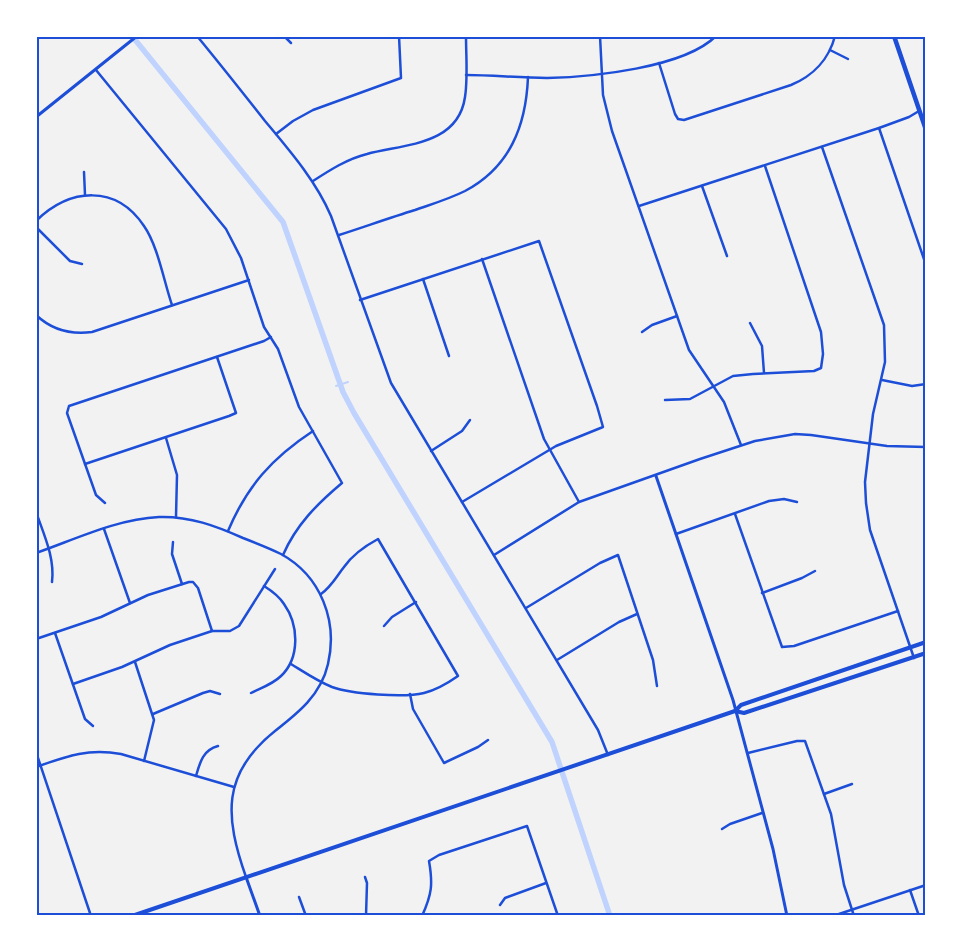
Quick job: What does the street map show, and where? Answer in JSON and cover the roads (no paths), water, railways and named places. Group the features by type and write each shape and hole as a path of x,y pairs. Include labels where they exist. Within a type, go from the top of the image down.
{"main road":[{"path":"894,36 926,130"},
{"path":"735,711 741,705 926,642"},
{"path":"132,916 735,711 744,712 926,653"}],"street":[{"path":"36,117 137,36"},
{"path":"198,36 313,181 326,205 338,235 390,383 557,660 598,730 608,755"},
{"path":"284,36 291,43"},
{"path":"276,134 293,121 320,107 401,78 399,36"},
{"path":"313,181 350,160 367,154 430,140 447,130 456,121 465,97 466,36"},
{"path":"600,36 601,73 606,113 689,350 728,411 741,445"},
{"path":"466,75 528,78 563,77 638,68 692,53 716,36"},
{"path":"660,63 675,114 678,119 684,120 796,83 814,71 830,50 835,36"},
{"path":"830,50 848,59"},
{"path":"96,70 226,229 237,249 264,327 283,360 299,407 342,483 324,497 299,525 283,555"},
{"path":"338,235 447,199 477,184 490,174 502,161 516,138 525,112 528,78"},
{"path":"639,206 879,128 909,117 919,111"},
{"path":"879,128 926,265"},
{"path":"822,146 884,325 886,350 882,380 873,414 865,482 866,503 868,521 914,658"},
{"path":"665,400 690,399 734,376 814,371 821,368 823,354 821,332 765,166"},
{"path":"84,172 85,194"},
{"path":"702,186 727,256"},
{"path":"36,221 55,205 85,194 108,198 117,202 137,217 152,240 172,305"},
{"path":"36,227 70,261 82,264"},
{"path":"360,300 539,241 603,427 550,450 462,502"},
{"path":"482,259 550,450 579,502"},
{"path":"423,279 449,356"},
{"path":"36,315 55,328 80,333 98,330 248,280"},
{"path":"642,332 652,325 678,316"},
{"path":"750,323 762,346 764,374"},
{"path":"105,503 96,495 68,413 68,406 264,341 271,337"},
{"path":"85,464 236,413 217,356"},
{"path":"882,380 907,385 926,384"},
{"path":"431,451 462,431 470,420"},
{"path":"228,531 240,504 259,477 284,451 313,431"},
{"path":"494,555 579,502 741,445 795,434 827,436 901,447 926,447"},
{"path":"166,437 176,474 176,518"},
{"path":"656,476 733,700 773,849 787,916"},
{"path":"676,534 769,502 784,499 797,502"},
{"path":"36,512 48,549 53,572 52,582"},
{"path":"735,514 782,648 794,646 898,611"},
{"path":"36,553 104,530 144,519 176,518 202,522 283,555 311,580 321,594 326,608 331,639 328,666 321,682 303,708 255,750 241,770 234,787 231,823 235,846 260,916"},
{"path":"104,530 130,603"},
{"path":"291,664 334,688 358,693 423,693 438,688 458,676 378,539 360,550 343,568 332,585 321,594"},
{"path":"173,542 172,554 182,584"},
{"path":"526,608 600,563 618,555 653,660 657,686"},
{"path":"73,684 135,662 162,648 212,631 230,631 239,626 275,569"},
{"path":"762,593 815,571"},
{"path":"36,639 101,617 130,603 189,582 196,585 212,631"},
{"path":"251,693 281,676 291,664 295,645 292,620 285,605 264,586"},
{"path":"384,626 392,617 416,602"},
{"path":"557,660 619,622 637,614"},
{"path":"55,633 85,719 93,726"},
{"path":"135,662 154,720 144,761"},
{"path":"152,714 202,693 210,691 220,694"},
{"path":"410,694 413,709 444,763 478,747 488,740"},
{"path":"748,752 797,741 805,741 836,833 844,885 854,916"},
{"path":"196,776 202,758 207,751 218,746"},
{"path":"36,766 74,754 97,751 121,754 234,787"},
{"path":"36,752 91,916"},
{"path":"824,794 852,784"},
{"path":"722,829 730,824 762,813"},
{"path":"422,916 432,883 429,861 439,855 527,826 558,916"},
{"path":"365,877 367,883 366,916"},
{"path":"500,905 505,898 546,883"},
{"path":"833,916 926,884"},
{"path":"910,890 919,916"},
{"path":"299,897 306,916"}],"waterway":[{"path":"132,36 283,222 343,392 552,742 610,916"},
{"path":"336,386 348,382"}]}
